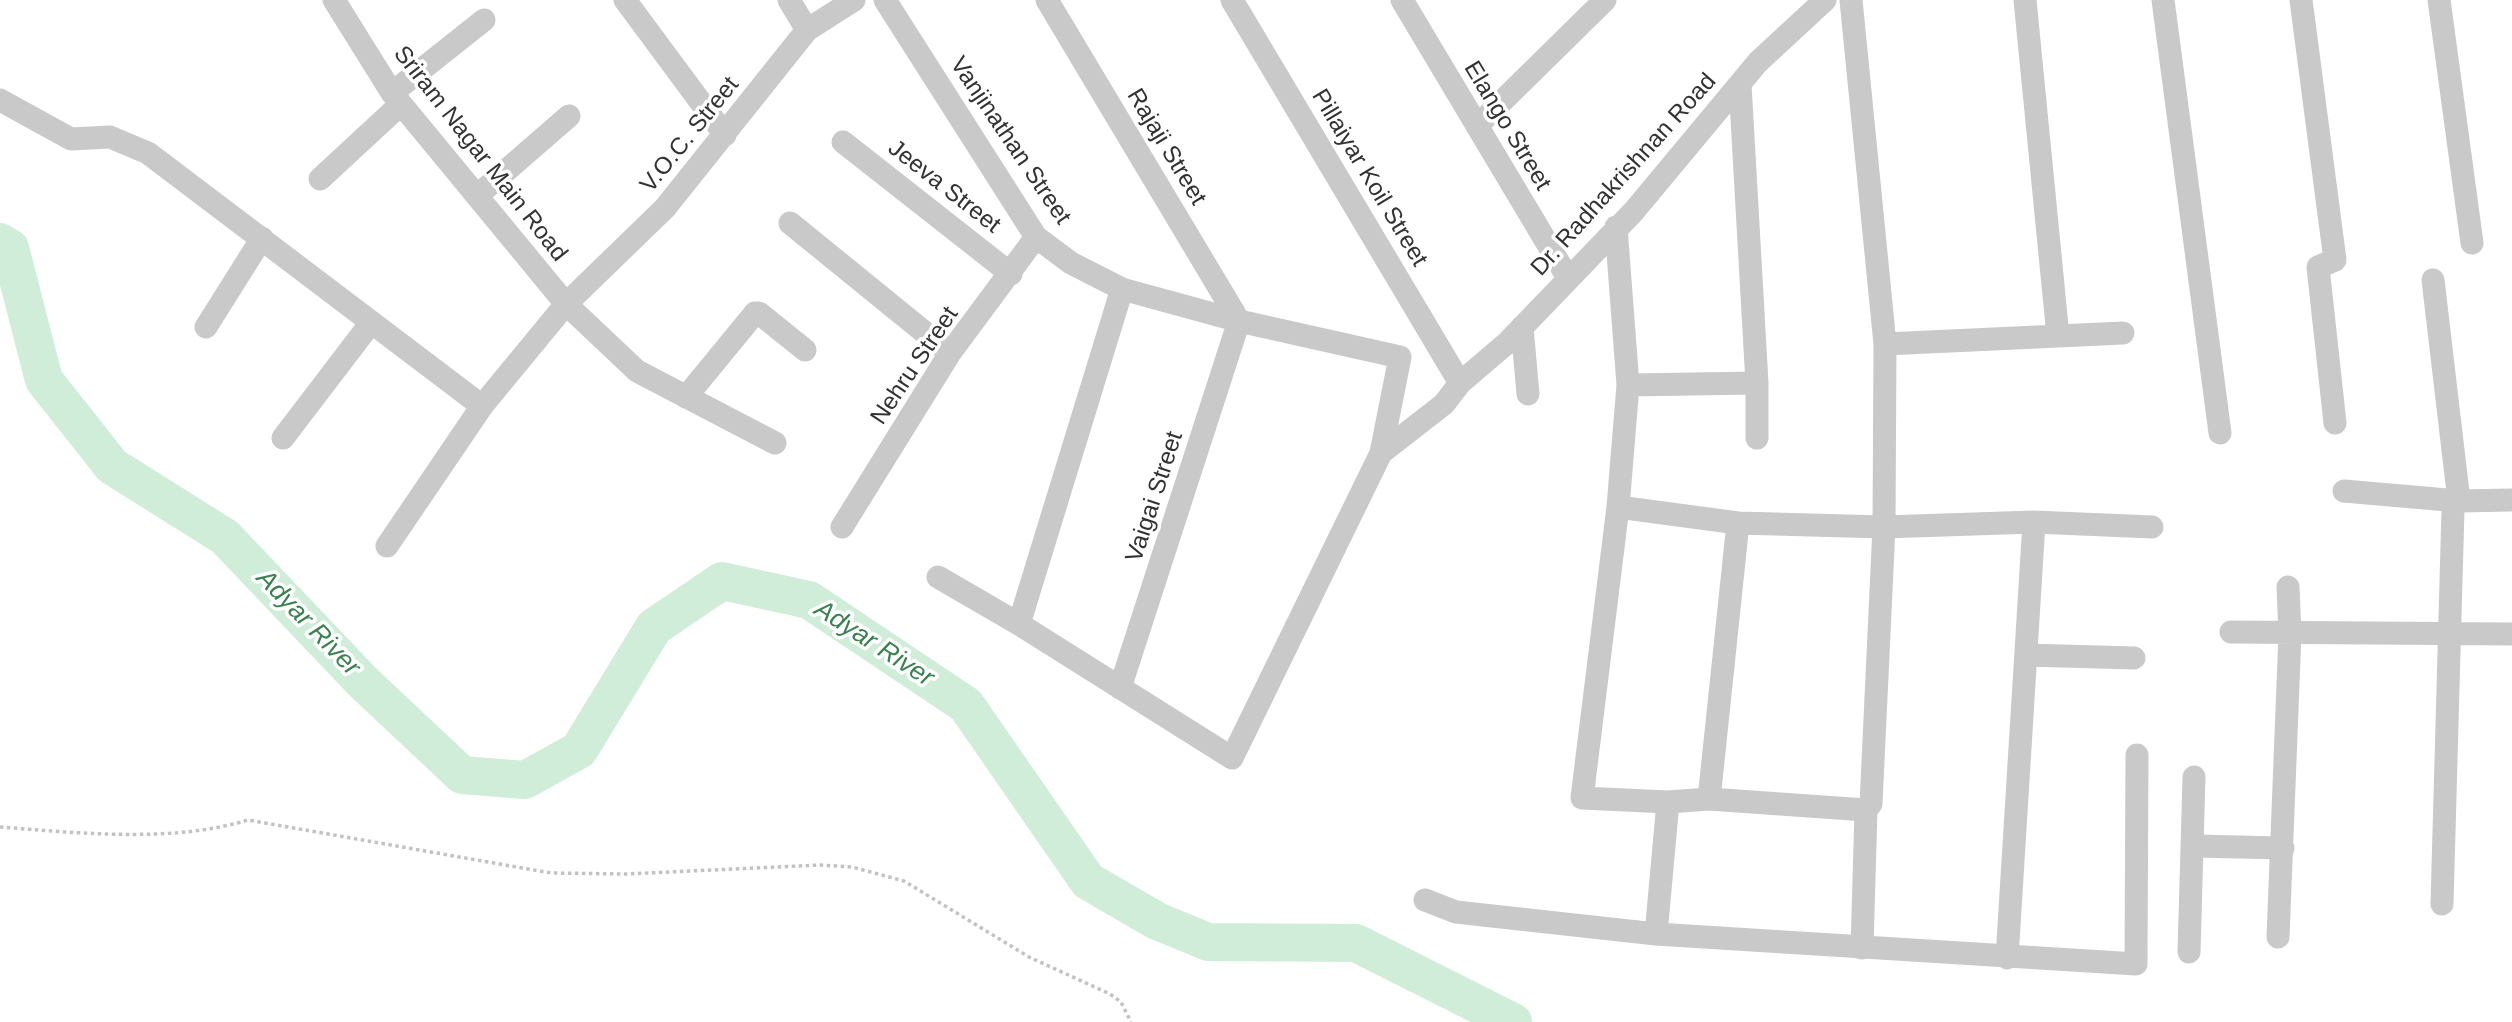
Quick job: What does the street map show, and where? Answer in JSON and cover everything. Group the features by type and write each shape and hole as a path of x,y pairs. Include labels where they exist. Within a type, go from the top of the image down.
{"street":[{"name":"Sriram Nagar Main Road","path":"334,0 397,99 566,304 637,371 775,443"},
{"path":"625,0 725,135"},
{"path":"789,0 807,30"},
{"name":"V.O.C. Street","path":"387,546 482,406 566,304 666,208 807,30 853,0"},
{"name":"Vanjinathan Street","path":"885,0 1037,237 1071,263 1122,289 1239,321 1400,357 1381,453"},
{"name":"Rajaji Street","path":"1047,0 1239,321"},
{"name":"Pillaiyar Koil Street","path":"1232,0 1460,383"},
{"name":"Elango Street","path":"1402,0 1568,278"},
{"path":"1477,126 1605,0"},
{"name":"Dr. Radhakrishnan Road","path":"1381,453 1444,404 1460,383 1522,327 1633,211 1758,62 1825,0"},
{"path":"1851,0 1885,344 1884,527 1871,804 1866,810 1862,948"},
{"path":"2025,0 2058,336"},
{"path":"2163,0 2220,433"},
{"path":"2301,0 2335,260 2318,267 2335,423"},
{"path":"2439,0 2472,243"},
{"path":"320,179 397,99 484,20"},
{"path":"1740,84 1757,383 1757,438"},
{"path":"0,100 71,139 110,137 148,153 262,238 370,324 482,406"},
{"path":"478,194 569,116"},
{"name":"Jeeva Street","path":"844,142 1012,274"},
{"path":"790,223 950,353"},
{"path":"1616,227 1628,385 1618,507 1582,798 1668,802 1709,799 1866,810"},
{"name":"Nehru Street","path":"842,527 950,353 1012,274 1037,237"},
{"path":"206,327 262,238"},
{"path":"2433,280 2459,501 2453,509 2442,904"},
{"path":"1019,624 1122,289"},
{"path":"687,397 755,313 760,313 805,350"},
{"name":"Vaigai Street","path":"1120,688 1239,321"},
{"path":"283,438 370,324"},
{"path":"1522,327 1528,394"},
{"path":"1885,344 2123,332"},
{"path":"1628,385 1757,383"},
{"path":"938,577 1019,624 1232,758 1381,453"},
{"path":"2344,491 2459,501 2512,500"},
{"path":"1618,507 1738,523 1884,527 2034,522 2152,527"},
{"path":"2007,958 2034,522"},
{"path":"1709,799 1738,523"},
{"path":"2278,937 2290,634 2288,587"},
{"path":"2231,632 2512,634"},
{"path":"2026,655 2134,658"},
{"path":"1425,900 1456,912 1656,934 2136,964 2137,755"},
{"path":"2189,952 2194,777"},
{"path":"1656,934 1668,802"},
{"path":"2194,846 2283,848"}],"path":[{"path":"0,827 88,833 215,830 248,820 551,873 626,874 821,865 883,874 904,881 1029,957 1110,994 1121,1002 1131,1022"}],"waterway":[{"name":"Adyar River","path":"0,242 10,248 44,380 112,466 225,537 363,682 462,775 525,780 579,750 654,627 722,581 809,600 966,705 1088,881 1157,921 1208,942 1356,943 1513,1022"}]}
